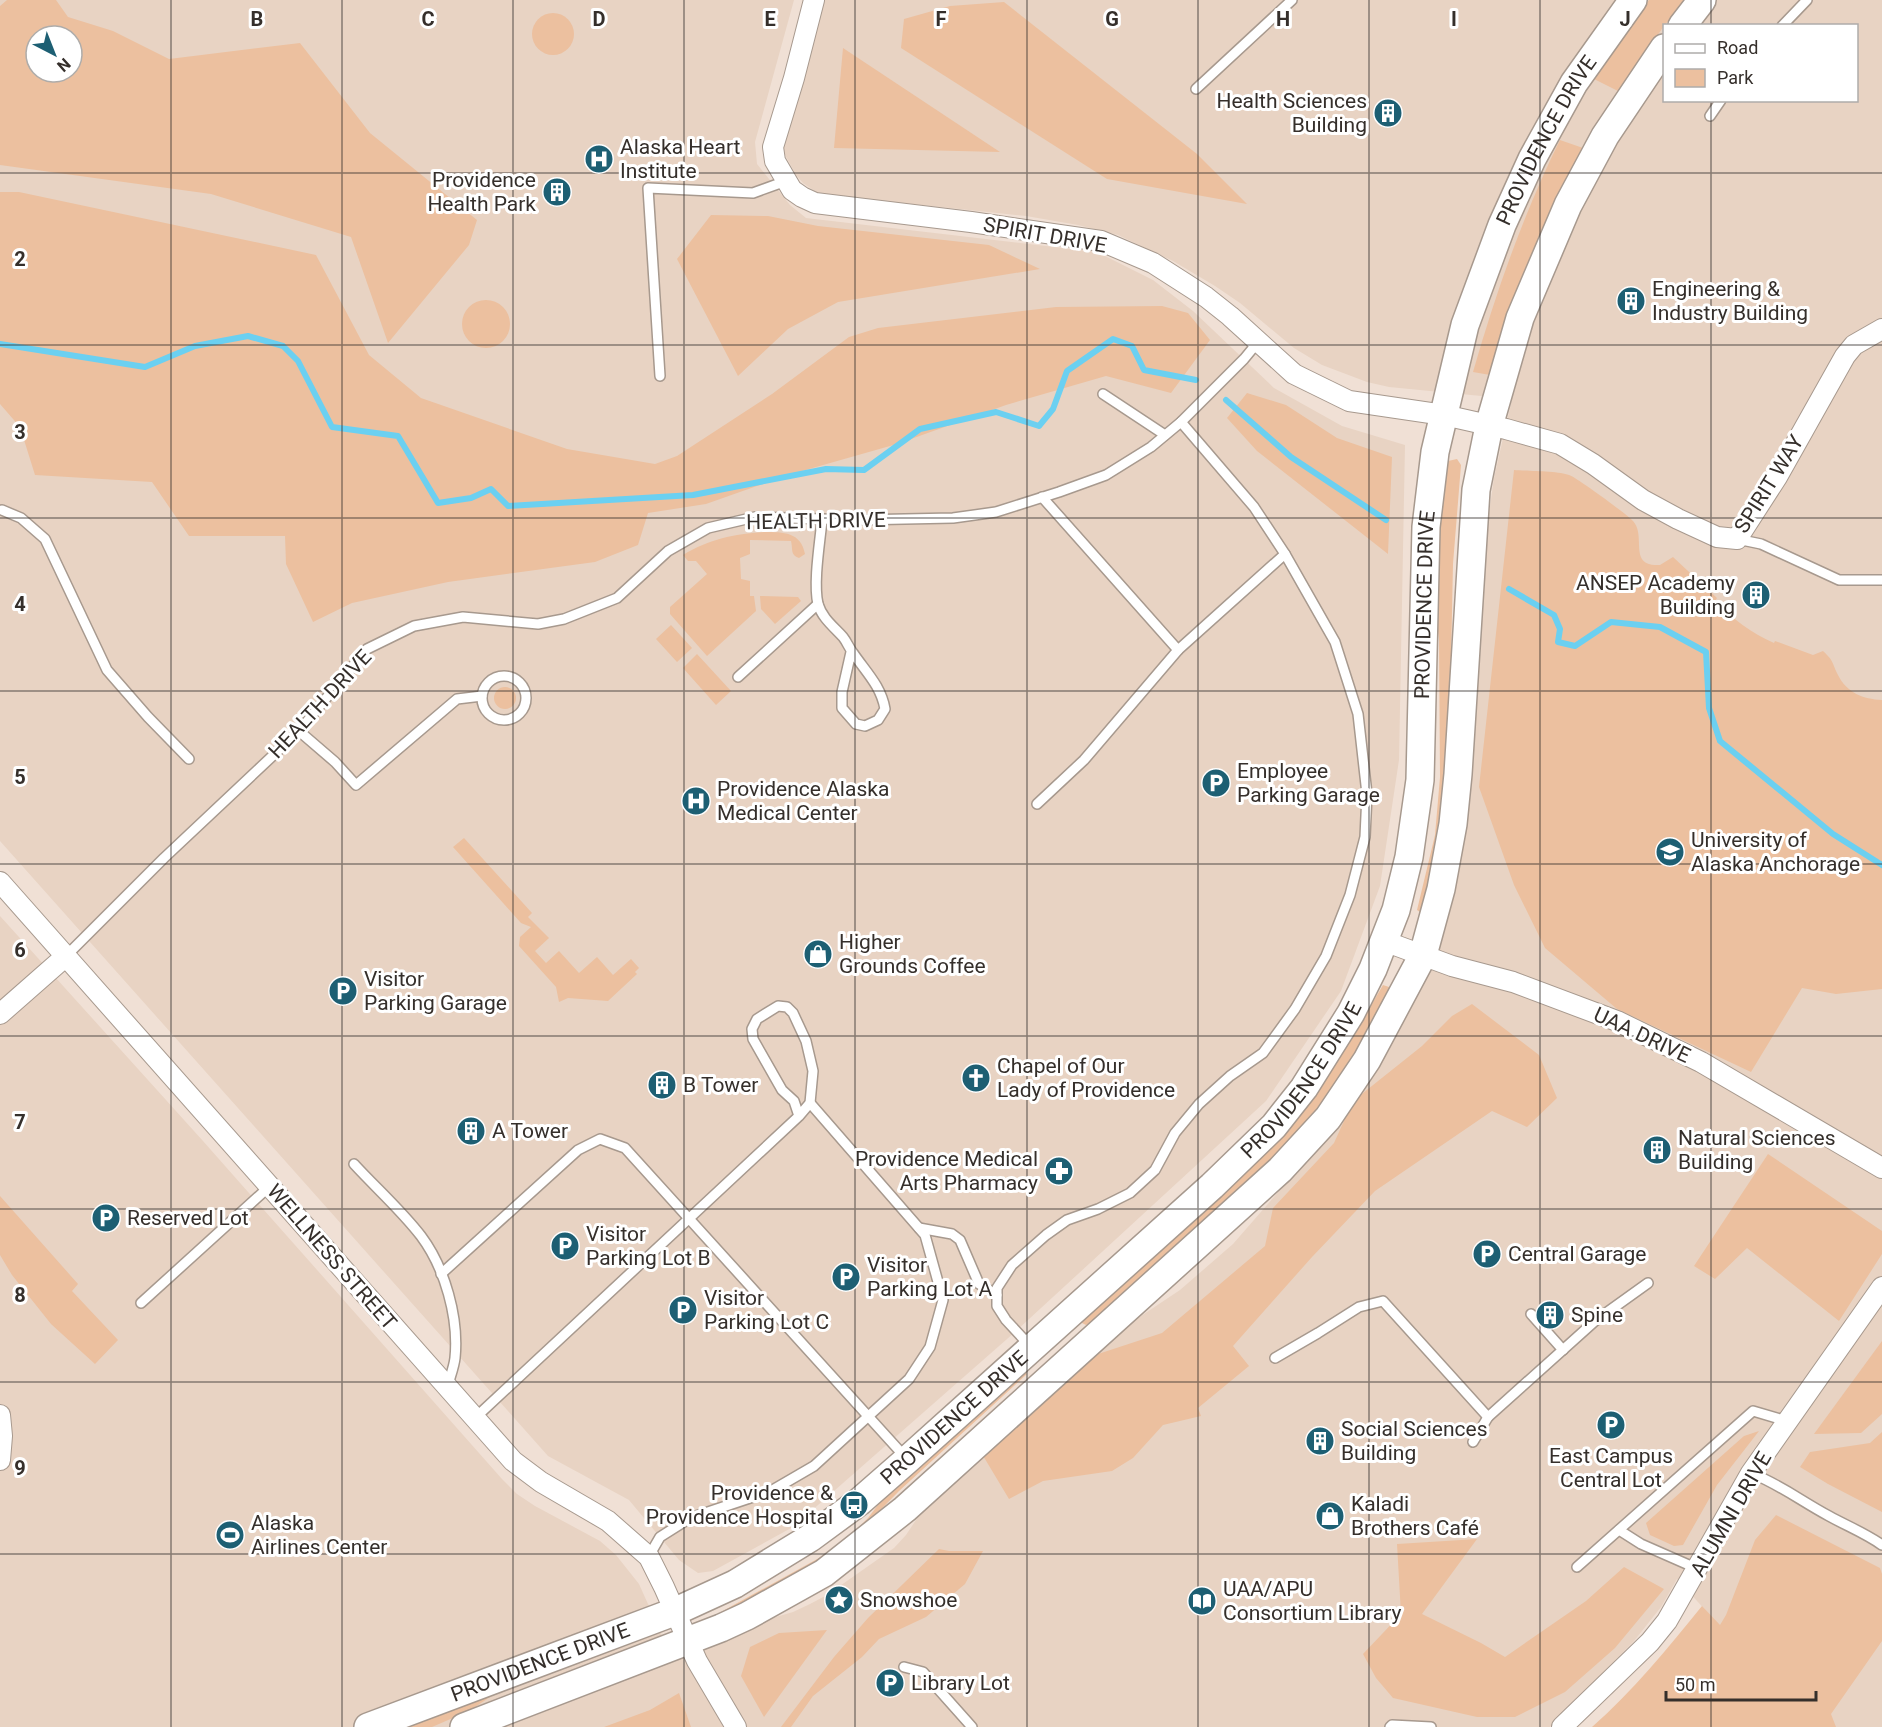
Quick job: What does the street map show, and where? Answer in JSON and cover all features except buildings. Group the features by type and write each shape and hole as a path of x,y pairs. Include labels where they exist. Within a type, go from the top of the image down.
{"main road":[{"name":"PROVIDENCE DRIVE","path":"368,1727 674,1612 735,1584 810,1538 859,1502 907,1460 1212,1186 1274,1125 1304,1088 1351,1013 1384,941 1396,910 1409,857 1420,780 1426,527 1435,452 1465,325 1481,278 1532,159 1574,83 1634,0"},
{"path":"1684,24 1702,0"},
{"name":"PROVIDENCE DRIVE","path":"464,1727 747,1616 824,1573 905,1509 1280,1170 1328,1118 1361,1070 1423,955 1432,924 1454,824 1476,490 1489,426 1520,318 1568,205 1605,136 1663,51"}],"street":[{"name":"SPIRIT DRIVE","path":"814,0 773,147 775,161 786,181 792,190 802,197 815,202 1101,241 1162,268 1206,297 1294,374 1349,401 1444,416 1489,426"},
{"name":"SPIRIT WAY","path":"1489,426 1560,444 1593,464 1643,500 1678,519 1717,537 1737,539 1777,477 1845,356 1854,345 1882,329"},
{"name":"WELLNESS STREET","path":"0,882 513,1461 541,1482 608,1521 649,1557 688,1640"},
{"name":"UAA DRIVE","path":"1384,941 1452,966 1513,982 1617,1021 1701,1062 1882,1168"},
{"name":"HEALTH DRIVE","path":"0,1014 66,956"},
{"name":"ALUMNI DRIVE","path":"1562,1727 1650,1642 1668,1621 1751,1473 1882,1287"},
{"path":"0,1415 2,1436 0,1460"},
{"path":"688,1640 697,1661 735,1727"}],"lane":[{"path":"1196,89 1292,0"},
{"path":"1784,24 1807,0"},
{"path":"1710,116 1720,102"},
{"path":"660,376 648,188 753,193 786,181"},
{"name":"HEALTH DRIVE","path":"66,956 164,858 300,731 367,649 414,626 463,617 538,624 564,620 618,598 668,551 708,528 755,518 953,518 996,512 1107,475 1137,456 1181,422 1258,342"},
{"path":"1103,394 1165,435"},
{"path":"1033,1349 1006,1320 997,1306 997,1288 1012,1265 1067,1220 1098,1209 1130,1193 1155,1170 1175,1133 1199,1104 1230,1076 1263,1053 1295,1008 1326,956 1350,895 1365,837 1367,794 1358,714 1335,642 1285,554 1254,507 1181,422"},
{"path":"1042,497 1178,650"},
{"path":"2,510 21,518 45,539 108,670 148,717 189,759"},
{"path":"822,519 818,604 828,621 844,638 851,652 878,687 885,709 878,720 865,726 856,724 842,708 842,692 851,652"},
{"path":"1737,539 1761,544 1839,580 1882,580"},
{"path":"1037,804 1084,760 1178,650 1285,554"},
{"path":"738,677 818,604"},
{"path":"510,676 522,684 527,699 521,712 510,720 502,720 490,715 485,709 482,696 484,688 494,677 510,676"},
{"path":"300,731 335,762 356,785 457,699 482,696"},
{"path":"474,1419 800,1116 810,1103 813,1071 806,1041 793,1013 787,1007 778,1006 757,1019 752,1029 753,1039 782,1090 794,1101 800,1116"},
{"path":"649,1557 660,1537 690,1518 771,1491 814,1466 909,1379 930,1347 943,1300 925,1235 810,1103"},
{"path":"441,1274 578,1150 600,1139 625,1148 907,1460"},
{"path":"354,1164 420,1235 432,1252 453,1308 455,1359 447,1387"},
{"path":"141,1303 270,1186"},
{"path":"919,1228 952,1234 960,1240 979,1284 997,1295"},
{"path":"1473,1442 1488,1416 1595,1321 1648,1283"},
{"path":"1275,1358 1359,1307 1383,1301 1488,1416"},
{"path":"1531,1314 1563,1350"},
{"path":"1577,1567 1753,1411 1787,1421"},
{"path":"1751,1473 1774,1482 1828,1516 1867,1534 1882,1545"},
{"path":"1619,1530 1641,1544 1698,1569"},
{"path":"904,1666 923,1672 972,1727"},
{"path":"1390,1727 1431,1727"}],"shaded area":[{"name":"Providence Alaska Medical Center","path":"0,0 794,0 755,142 757,164 790,205 806,218 1097,252 1153,280 1193,311 1274,388 1342,426 1405,445 1399,760 1380,886 1341,991 1266,1101 1015,1332 793,1527 713,1571 698,1573 679,1560 629,1500 548,1456 0,841"},
{"name":"University of Alaska Anchorage","path":"822,0 1882,0 1882,1727 1812,1727 1677,1579 1661,1607 1634,1641 1550,1727 0,1727 0,916 502,1479 517,1494 535,1506 600,1541 616,1555 639,1584 674,1662 755,1623 793,1612 810,1604 827,1595 894,1548 922,1511 1126,1326 1180,1290 1233,1244 1336,1126 1402,1022 1480,630 1487,528 1494,478 1512,399 1389,387 1367,382 1322,365 1294,348 1240,303 1215,286 1173,261 1118,235 1026,216 819,194 796,175 784,153 783,140"}],"green space":[{"path":"7,0 56,0 68,17 113,31 169,59 300,43 370,133 477,220 469,245 388,343 351,237 211,194 0,165 0,6"},
{"path":"1649,0 1685,0 1666,24 1663,24 1663,27 1618,91 1592,78"},
{"path":"1004,2 1197,154 1247,204 1107,179 901,48 904,19 950,6"},
{"path":"553,13 561,14 568,19 573,26 573,42 568,49 561,54 553,55 545,54 538,49 533,42 532,34 533,26 538,19 545,14"},
{"path":"843,48 1000,152 834,148"},
{"path":"1560,140 1583,148 1490,375 1473,372 1511,254"},
{"path":"0,192 19,192 316,255 369,355 421,398 567,449 655,464 677,456 772,394 849,337 878,328 1056,307 1162,306 1188,313 1210,340 1171,393 1106,376 1006,405 897,444 788,475 706,504 648,513 638,545 595,562 448,582 352,603 313,622 286,564 285,536 189,536 152,482 35,475 20,427 0,404"},
{"path":"711,215 768,216 818,226 989,245 1040,269 838,302 788,329 738,376 677,259"},
{"path":"486,300 503,307 510,324 503,341 486,348 469,341 462,324 469,307"},
{"path":"1247,393 1286,405 1337,438 1392,457 1388,554 1257,451 1227,418"},
{"path":"1457,459 1461,465 1453,564 1450,707 1442,805 1436,853 1420,912 1417,910 1435,835 1440,777 1439,639 1432,587 1444,468 1448,461"},
{"path":"1514,470 1558,473 1574,477 1633,521 1637,527 1639,549 1644,561 1660,565 1673,557 1717,598 1715,601 1722,608 1750,630 1774,643 1775,641 1813,655 1823,651 1851,691 1868,698 1882,700 1882,989 1836,994 1802,988 1751,1072 1617,1009 1545,948 1514,885 1479,787"},
{"path":"765,532 785,533 795,537 800,541 805,554 799,558 794,555 791,541 750,540 750,554 740,558 741,579 750,581 750,596 754,596 756,611 707,656 670,614 670,607 707,574 696,561 688,561 683,555 722,538"},
{"path":"760,596 798,597 801,601 775,624 761,609"},
{"path":"671,625 692,648 677,662 656,639"},
{"path":"697,654 731,691 716,705 683,668"},
{"path":"505,687 513,690 516,698 513,706 505,709 497,706 494,698 497,690"},
{"path":"464,838 532,913 528,917 549,938 535,951 546,963 559,951 579,973 597,957 613,975 631,959 639,968 635,972 637,974 608,1001 568,998 559,1002 556,987 519,946 520,937 531,927 521,923 453,847"},
{"path":"1383,985 1389,987 1391,992 1345,1071 1324,1102 1267,1170 1216,1219 1109,1312 1086,1325 1082,1323 1240,1177 1297,1119 1343,1053"},
{"path":"1472,1004 1539,1055 1557,1098 1527,1127 1492,1111 1375,1191 1312,1257 1233,1346 1249,1366 1198,1408 1201,1416 1163,1425 1133,1458 1112,1471 1043,1481 1009,1499 982,1454 1095,1355 1162,1333 1265,1246 1273,1208 1334,1143 1353,1101 1422,1046 1452,1016"},
{"path":"1768,1154 1882,1231 1882,1254 1839,1321 1747,1248 1715,1279 1694,1266"},
{"path":"0,1196 78,1284 72,1291 118,1340 95,1364 51,1324 12,1275 0,1255"},
{"path":"1882,1341 1882,1414 1861,1433 1814,1434"},
{"path":"1025,1372 1027,1374 899,1491 853,1538 800,1575 723,1615 721,1612 819,1558 848,1538 868,1518 887,1493"},
{"path":"1759,1431 1717,1485 1683,1545 1674,1546 1650,1535 1646,1523 1744,1436"},
{"path":"1882,1432 1882,1512 1800,1467 1810,1452 1870,1443"},
{"path":"1776,1515 1880,1568 1882,1574 1882,1641 1831,1714 1836,1727 1592,1727 1636,1684 1702,1606 1720,1625 1755,1540"},
{"path":"1477,1539 1422,1614 1505,1657 1586,1601 1624,1567 1664,1589 1615,1648 1565,1692 1515,1717 1477,1717 1393,1698 1376,1678 1363,1654 1401,1614 1397,1544"},
{"path":"939,1549 983,1551 965,1584 926,1617 879,1639 862,1657 813,1696 791,1727 781,1727 834,1657 868,1618"},
{"path":"827,1630 764,1717 741,1676 750,1647 779,1633"},
{"path":"643,1637 493,1695 469,1711 432,1727 397,1727"},
{"path":"679,1693 691,1727 604,1727 650,1710"}],"waterway":[{"path":"0,344 145,367 195,346 248,336 283,346 298,361 332,427 398,436 438,503 471,498 491,489 508,506 693,495 826,469 864,470 920,429 996,412 1039,426 1053,409 1067,371 1113,339 1132,346 1144,370 1196,380"},
{"path":"1226,400 1291,457 1386,520"},
{"path":"1509,589 1554,615 1560,629 1558,642 1575,646 1611,622 1660,627 1706,652 1709,708 1720,741 1833,834 1882,865"}],"place":[{"name":"Health Sciences Building","path":"1388,113"},
{"name":"Alaska Heart Institute","path":"599,159"},
{"name":"Providence Health Park","path":"557,192"},
{"name":"Engineering & Industry Building","path":"1631,301"},
{"name":"ANSEP Academy Building","path":"1756,595"},
{"name":"Employee Parking Garage","path":"1216,783"},
{"name":"Providence Alaska Medical Center","path":"696,801"},
{"name":"University of Alaska Anchorage","path":"1670,852"},
{"name":"Higher Grounds Coffee","path":"818,954"},
{"name":"Visitor Parking Garage","path":"343,991"},
{"name":"Chapel of Our Lady of Providence","path":"976,1078"},
{"name":"B Tower","path":"662,1085"},
{"name":"A Tower","path":"471,1131"},
{"name":"Natural Sciences Building","path":"1657,1150"},
{"name":"Providence Medical Arts Pharmacy","path":"1059,1171"},
{"name":"Reserved Lot","path":"106,1218"},
{"name":"Visitor Parking Lot B","path":"565,1246"},
{"name":"Central Garage","path":"1487,1254"},
{"name":"Visitor Parking Lot A","path":"846,1277"},
{"name":"Visitor Parking Lot C","path":"683,1310"},
{"name":"Spine","path":"1550,1315"},
{"name":"East Campus Central Lot","path":"1611,1425"},
{"name":"Social Sciences Building","path":"1320,1441"},
{"name":"Providence & Providence Hospital","path":"854,1505"},
{"name":"Kaladi Brothers Café","path":"1330,1516"},
{"name":"Alaska Airlines Center","path":"230,1535"},
{"name":"Snowshoe","path":"839,1600"},
{"name":"UAA/APU Consortium Library","path":"1202,1601"},
{"name":"Library Lot","path":"890,1683"}]}
